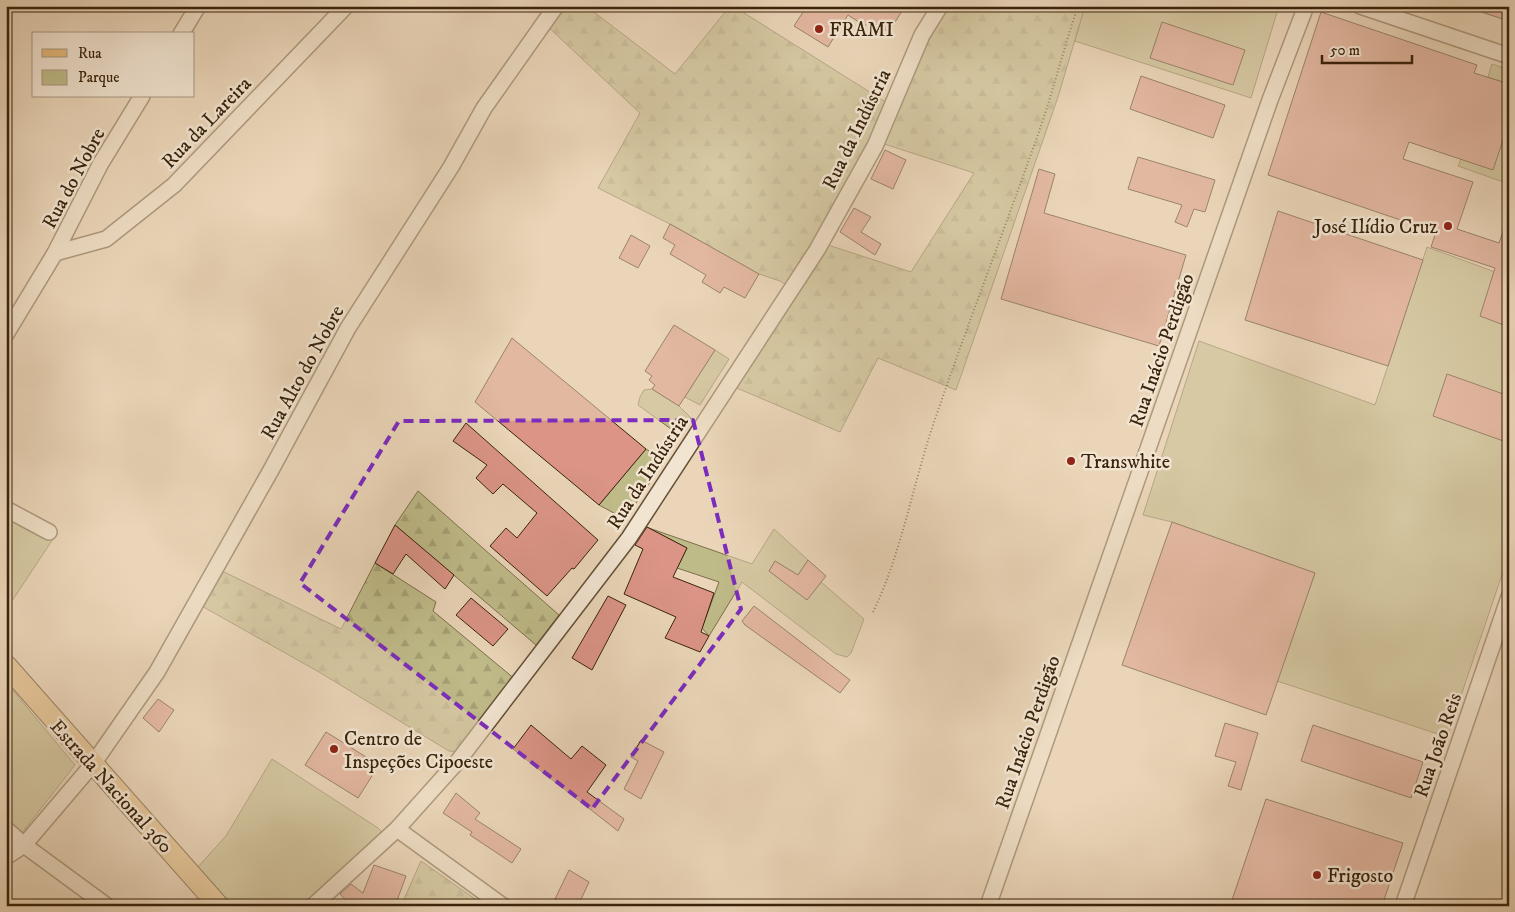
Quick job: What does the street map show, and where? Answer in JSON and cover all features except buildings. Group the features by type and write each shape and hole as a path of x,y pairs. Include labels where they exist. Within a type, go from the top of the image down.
{"main road":[{"name":"Estrada Nacional 360","path":"6,665 219,906"}],"street":[{"path":"182,32 198,6"},
{"name":"Rua da Lareira","path":"55,253 106,239 174,185 346,6"},
{"name":"Rua Alto do Nobre","path":"6,857 24,845 93,764 157,672 348,328 451,167 484,108 556,6"},
{"name":"Rua da Indústria","path":"313,906 397,829 458,761 634,529 817,250 875,146 922,35 940,6"},
{"name":"Rua Inácio Perdigão","path":"988,906 1267,110 1306,6"},
{"path":"1360,6 1509,56"},
{"name":"Rua do Nobre","path":"55,253 101,163 141,98"},
{"path":"6,334 55,253"},
{"path":"6,509 49,532"},
{"name":"Rua João Reis","path":"1403,906 1509,597"},
{"path":"397,829 503,906"},
{"path":"6,830 107,906"}],"path":[{"path":"873,612 881,596 896,553 934,421 1039,133 1078,6"}],"highlighted area":[{"path":"693,420 741,609 592,809 300,583 399,421"}],"green space":[{"path":"560,6 586,6 675,74 730,6 733,6 892,106 790,287 780,281 759,274 670,224 598,188 640,113 546,25"},
{"path":"949,6 1085,6 1058,97 956,390 878,358 840,432 732,386 822,243 911,272 974,173 881,143 917,61"},
{"path":"1085,6 1279,6 1251,98 1075,41"},
{"path":"1492,64 1509,70 1509,84 1488,77"},
{"path":"1509,122 1509,184 1458,166 1461,159"},
{"path":"1427,247 1509,277 1509,554 1447,737 1277,681 1315,573 1172,522 1143,515 1199,341 1375,405"},
{"path":"715,350 729,359 700,405 685,397"},
{"path":"652,389 679,406 691,418 674,443 667,437 671,429 638,405 644,390"},
{"path":"646,449 657,456 658,471 625,519 599,505"},
{"path":"418,491 559,615 536,645 395,525"},
{"path":"6,509 55,536 6,610"},
{"path":"646,527 752,564 774,529 808,560 798,575 775,561 769,571 807,600 821,582 864,619 851,653 847,657 836,654 742,582 709,636 702,628 719,582 677,568 687,548"},
{"path":"375,563 436,602 433,611 516,680 461,752 449,751 319,672 198,604 218,569 341,629"},
{"path":"6,682 75,765 21,834 6,821"},
{"path":"272,759 378,828 386,836 304,906 233,906 197,868 226,836"},
{"path":"421,861 485,906 401,906"}],"place":[{"name":"FRAMI","path":"819,29"},
{"name":"José Ilídio Cruz","path":"1448,226"},
{"name":"Transwhite","path":"1071,461"},
{"name":"Centro de Inspeções Cipoeste","path":"334,749"},
{"name":"Frigosto","path":"1317,875"}]}
